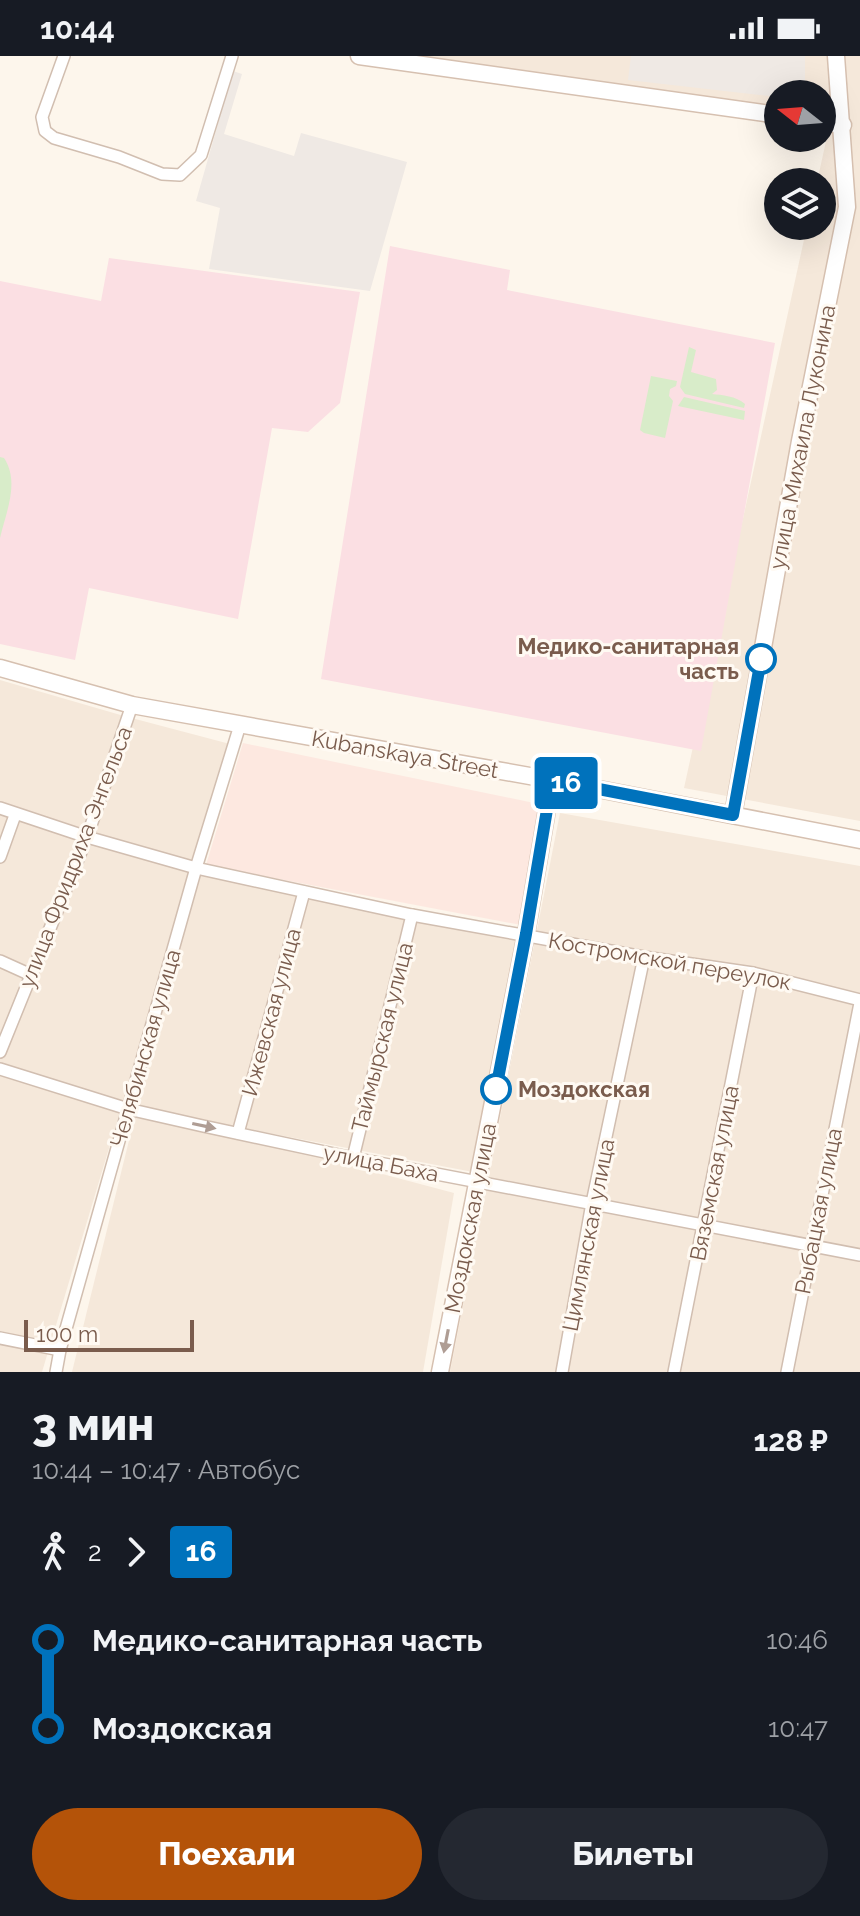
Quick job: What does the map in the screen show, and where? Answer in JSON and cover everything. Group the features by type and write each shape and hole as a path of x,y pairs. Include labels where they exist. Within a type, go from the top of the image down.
{"main road":[{"path":"359,56 764,113"},
{"name":"улица Михаила Луконина","path":"733,815 803,426 847,207 836,56"},
{"path":"836,124 843,125"},
{"name":"Kubanskaya Street","path":"0,668 132,705 552,780 860,840"},
{"name":"Моздокская улица","path":"440,1372 526,934 552,780"}],"street":[{"path":"64,56 42,117 45,131 54,138 119,157 162,174 180,175 201,155 232,56"},
{"name":"улица Фридриха Энгельса","path":"0,1052 87,837 132,705"},
{"name":"Челябинская улица","path":"56,1372 196,868 240,725"},
{"name":"Костромской переулок","path":"0,808 196,868 412,915 644,957 753,973 860,1002"},
{"path":"0,857 15,815"},
{"name":"Ижевская улица","path":"238,1133 304,892"},
{"name":"Таймырская улица","path":"353,1158 412,915"},
{"name":"Цимлянская улица","path":"562,1372 592,1203 644,957"},
{"path":"0,961 31,975"},
{"name":"Вяземская улица","path":"674,1372 753,973"},
{"name":"Рыбацкая улица","path":"787,1372 860,1002"},
{"name":"улица Баха","path":"0,1069 128,1109 353,1158 860,1255"},
{"path":"0,1338 60,1350"}],"shaded area":[{"path":"364,56 860,56 860,821 684,788 804,240 836,240 836,168 820,168 824,152 836,152 836,80 764,80 764,113"},
{"path":"631,56 805,56 805,80 764,80 764,95 628,80"},
{"path":"233,71 242,74 224,134 294,156 301,133 407,162 370,291 209,269 220,208 196,201"},
{"path":"390,246 510,270 507,290 775,343 701,751 321,679"},
{"path":"109,258 360,292 340,403 308,432 272,428 238,619 89,588 75,660 0,644 0,281 101,301"},
{"path":"0,680 230,744 42,1372 0,1372"},
{"path":"243,743 539,804 521,925 206,865"},
{"path":"560,813 860,866 860,1372 450,1372"},
{"path":"200,873 519,939 473,1172 133,1107"},
{"path":"135,1116 292,1150 454,1193 423,1372 72,1372"}],"green space":[{"path":"689,347 696,350 691,372 716,379 717,390 712,394 737,399 745,404 744,408 685,394 680,387"},
{"path":"651,376 677,381 676,386 670,389 669,396 673,401 665,438 640,430"},
{"path":"684,397 745,411 744,420 678,406"},
{"path":"0,457 9,467 11,487 0,538"}],"bus line":[{"name":"16","path":"496,1089 552,780 733,815 761,659"}],"place":[{"name":"Медико-санитарная часть","path":"761,659"},
{"name":"Моздокская","path":"496,1089"}]}
